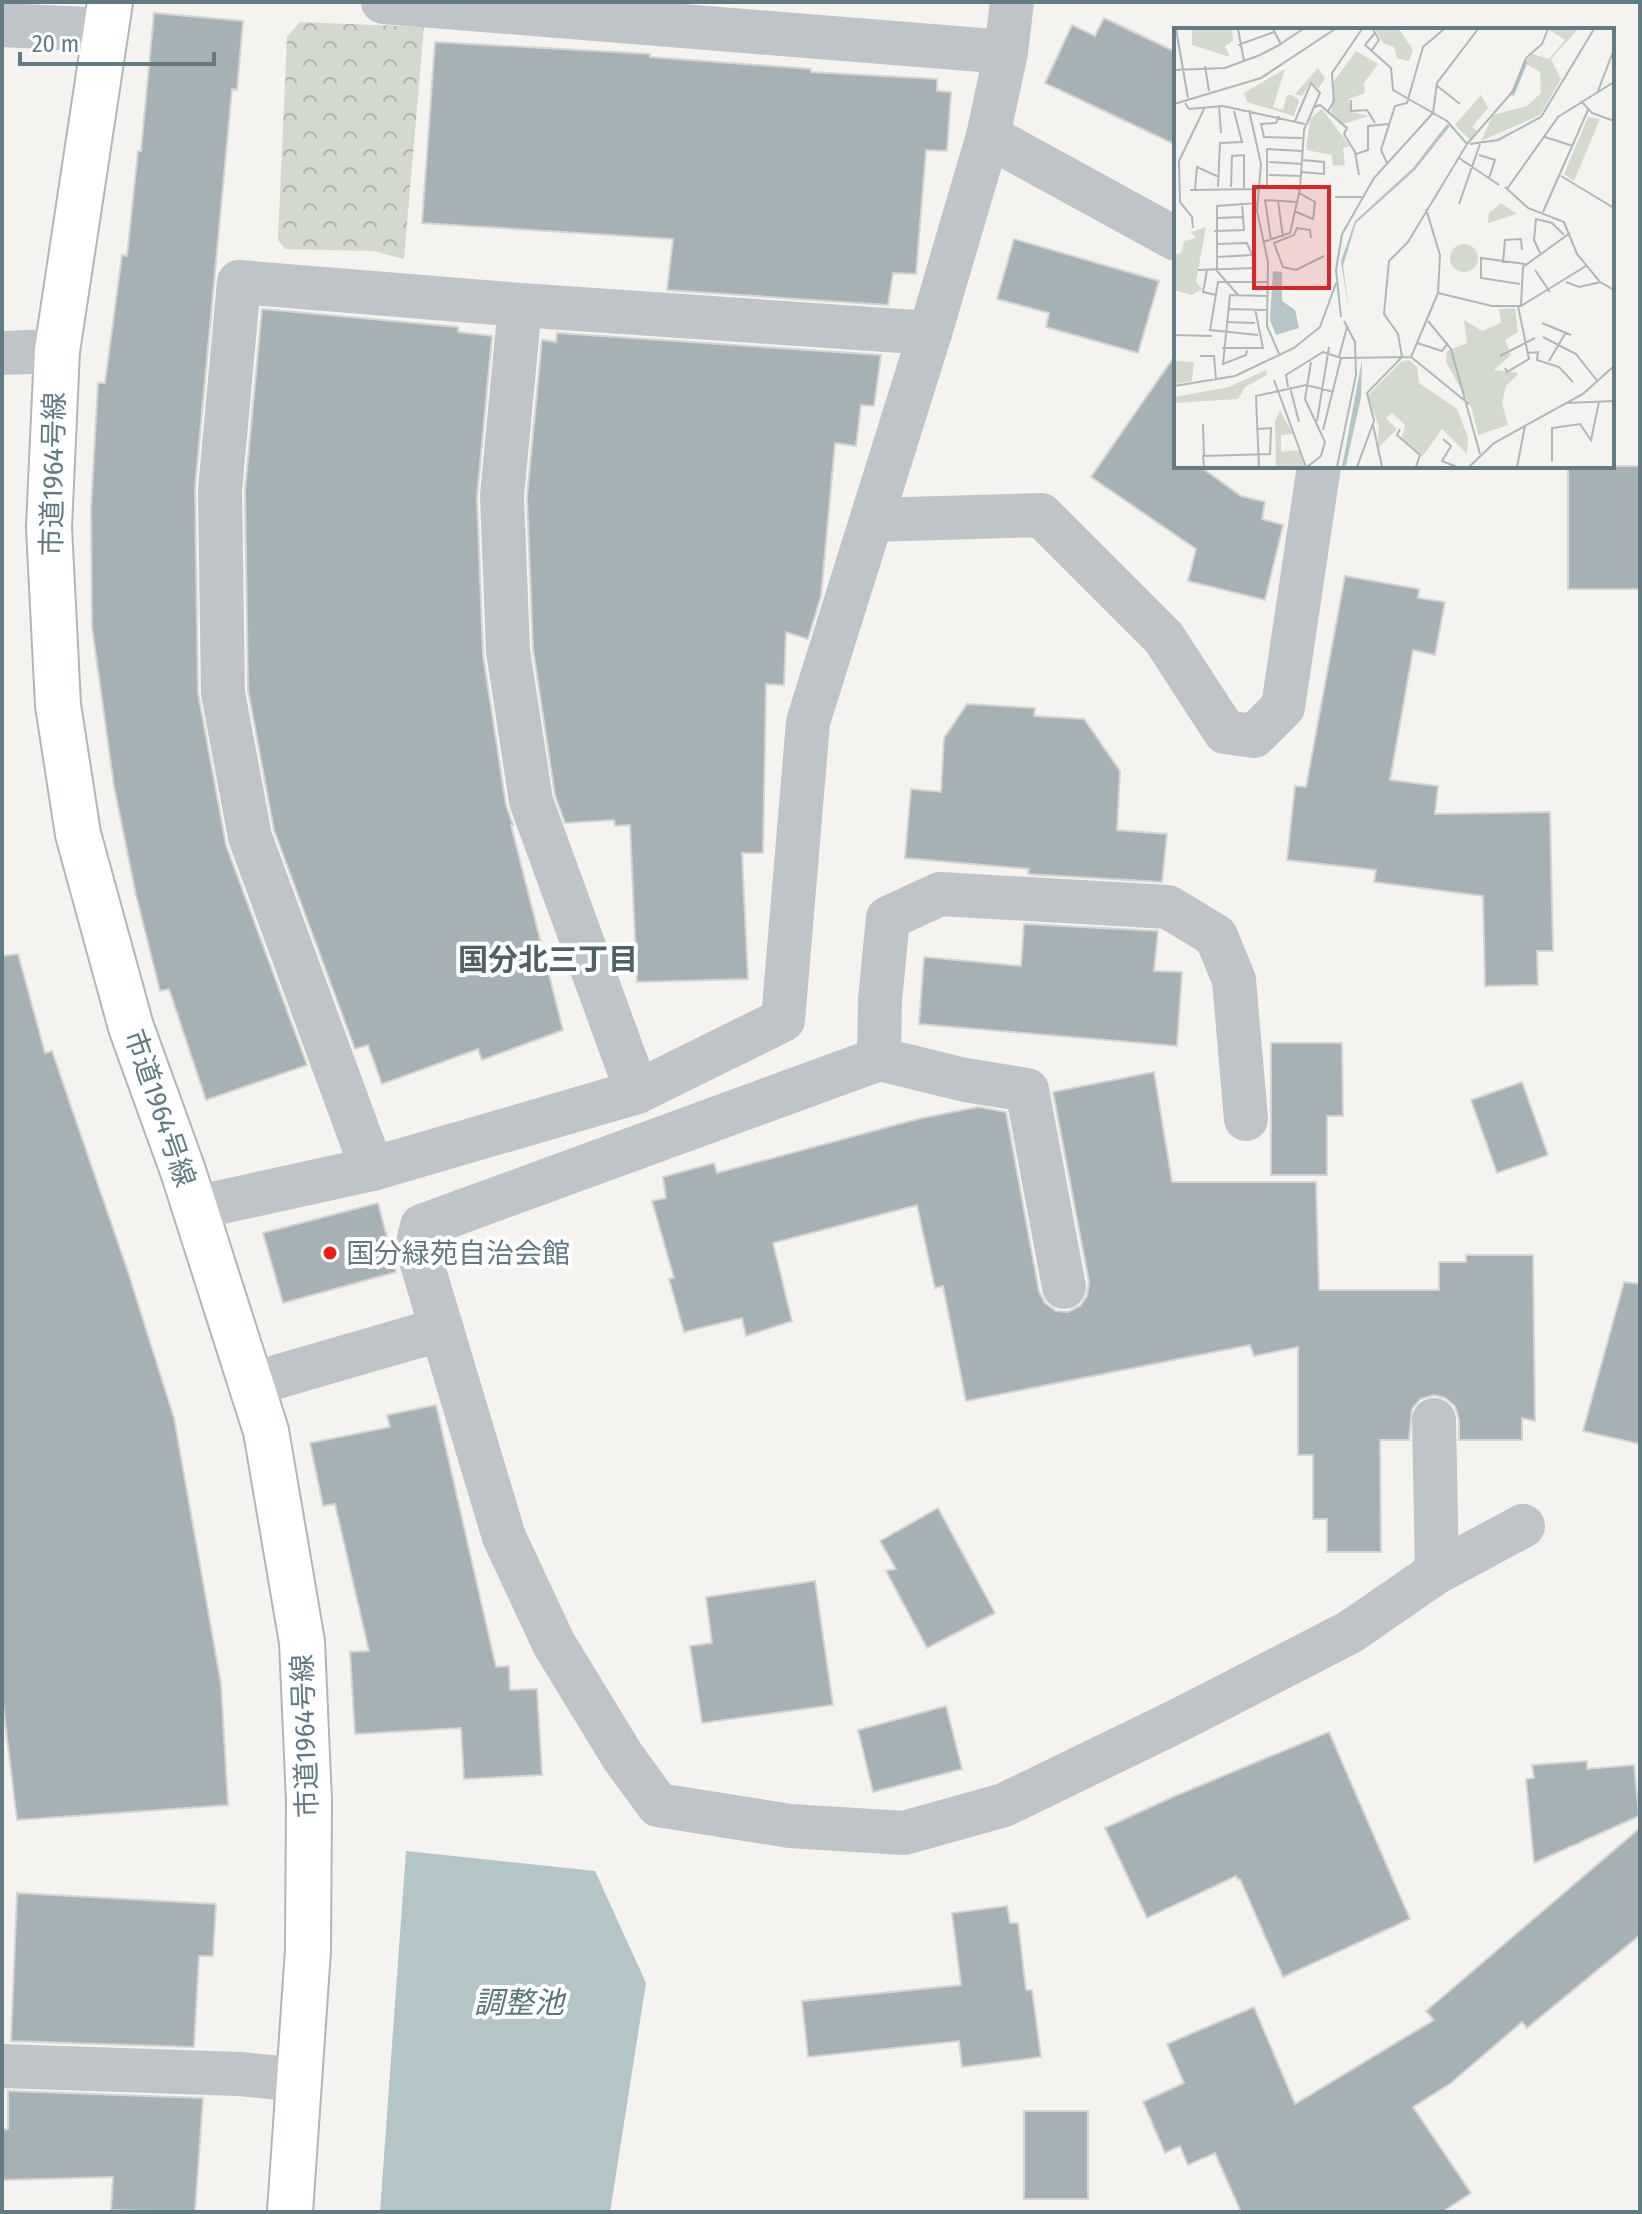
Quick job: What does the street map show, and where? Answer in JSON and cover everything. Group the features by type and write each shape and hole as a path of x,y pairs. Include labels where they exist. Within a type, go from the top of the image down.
{"street":[{"path":"383,2 1006,52"},
{"path":"194,1208 372,1169 637,1092 783,1020 808,722 930,333 988,136 1006,52 1012,2"},
{"path":"2,25 108,16"},
{"name":"市道1964号線","path":"108,16 57,351 49,527 58,705 78,834 131,1027 266,1431 302,1642 309,1801 308,1950 290,2212"},
{"path":"988,136 1174,238"},
{"path":"372,1169 250,837 223,693 220,490 239,282 930,333"},
{"path":"520,305 502,496 510,666 531,801 637,1092"},
{"path":"2,353 57,351"},
{"path":"872,520 1041,515 1164,638 1225,732 1254,736 1283,707 1319,468"},
{"path":"879,1059 880,1000 888,918 940,894 1168,907 1216,936 1234,980 1246,1119"},
{"path":"1064,1287 1027,1090 965,1080 879,1059 422,1226 417,1247 504,1537 554,1644 623,1757 658,1805 790,1826 904,1833 1004,1805 1350,1632 1437,1572 1523,1526"},
{"path":"252,1384 442,1329"},
{"path":"1434,1420 1437,1572"},
{"path":"2,2066 240,2074 299,2080"}],"green space":[{"path":"300,22 424,27 404,259 374,251 285,249 278,240 287,37"}],"water":[{"name":"調整池","path":"406,1851 595,1871 646,1983 610,2212 380,2212"}],"building":[{"path":"154,13 243,21 237,90 232,89 195,488 198,693 226,845 307,1065 206,1100 169,989 160,991 136,895 114,786 92,627 91,509 98,383 105,383 122,255 127,256"},
{"path":"1104,18 1174,51 1174,144 1045,83 1072,25 1095,36"},
{"path":"435,42 650,54 650,57 811,69 811,72 937,79 937,91 951,92 947,151 926,150 916,274 893,273 888,305 667,290 673,239 422,223"},
{"path":"1014,239 1159,281 1138,353 1046,327 1049,313 997,299"},
{"path":"262,309 458,327 458,332 492,336 477,497 483,655 506,805 563,1030 482,1060 478,1049 382,1084 368,1045 355,1049 274,830 248,690 245,491"},
{"path":"557,333 881,355 874,406 861,405 856,446 835,443 821,596 808,639 786,632 784,685 766,684 763,853 742,853 748,979 637,982 630,825 615,826 614,820 565,823 555,795 533,649 527,497 542,340 556,342"},
{"path":"1174,357 1174,468 1202,468 1241,496 1265,502 1262,519 1283,525 1265,600 1188,581 1196,549 1091,477"},
{"path":"1640,466 1640,589 1568,589 1568,468"},
{"path":"1345,576 1419,589 1418,598 1445,602 1435,655 1413,650 1390,780 1438,786 1435,814 1550,812 1553,951 1537,951 1538,985 1485,986 1483,896 1374,882 1376,870 1287,860 1295,786 1306,787"},
{"path":"967,704 1035,708 1034,716 1084,719 1120,771 1117,830 1167,834 1162,882 1028,874 1029,869 905,858 911,789 941,792 944,738"},
{"path":"1024,924 1158,931 1154,971 1182,972 1177,1046 919,1024 924,957 1021,966"},
{"path":"18,954 45,1053 52,1051 128,1272 174,1418 221,1684 228,1805 17,1820 2,1696 2,956"},
{"path":"1271,1043 1342,1043 1343,1116 1327,1116 1327,1175 1271,1175"},
{"path":"1154,1072 1172,1182 1316,1182 1319,1290 1439,1290 1439,1262 1466,1262 1466,1255 1533,1255 1535,1421 1522,1418 1522,1440 1459,1440 1455,1406 1445,1398 1434,1395 1420,1399 1412,1409 1409,1440 1380,1440 1381,1552 1327,1552 1327,1519 1313,1519 1313,1455 1298,1455 1298,1347 1254,1356 1250,1345 966,1401 943,1286 935,1288 917,1205 773,1243 792,1321 746,1336 742,1318 684,1332 669,1279 674,1278 652,1201 666,1198 663,1177 714,1163 717,1173 918,1119 978,1107 1006,1112 1039,1292 1045,1303 1056,1311 1068,1312 1080,1306 1087,1296 1089,1282 1053,1092"},
{"path":"1522,1082 1548,1155 1497,1173 1471,1100"},
{"name":"国分緑苑自治会館","path":"378,1203 396,1272 283,1303 263,1233"},
{"path":"1624,1282 1640,1284 1640,1444 1583,1431"},
{"path":"436,1405 496,1667 509,1666 510,1690 537,1689 542,1775 464,1779 461,1728 355,1734 350,1652 369,1651 335,1504 323,1506 310,1443 390,1427 387,1415"},
{"path":"938,1508 995,1613 927,1648 886,1571 896,1569 880,1541"},
{"path":"815,1581 833,1705 702,1723 690,1646 712,1643 706,1597"},
{"path":"946,1706 962,1769 873,1792 858,1730"},
{"path":"1329,1732 1410,1919 1283,1977 1236,1876 1147,1918 1105,1828"},
{"path":"1587,1761 1587,1769 1634,1765 1639,1816 1534,1863 1526,1779 1534,1778 1532,1765"},
{"path":"1640,1828 1640,1935 1527,2028 1522,2022 1451,2083 1413,2107 1471,2193 1442,2212 1241,2212 1215,2153 1188,2165 1180,2146 1165,2153 1143,2102 1184,2083 1167,2044 1254,2007 1295,2104 1434,2020 1426,2011"},
{"path":"17,1893 216,1904 213,1956 199,1956 194,2047 11,2041"},
{"path":"1007,1906 1010,1923 1018,1923 1026,1990 1032,1990 1041,2057 962,2067 959,2041 808,2057 802,2001 961,1985 952,1913"},
{"path":"8,2091 203,2098 195,2212 111,2210 113,2177 2,2180 2,2130 8,2129"},
{"path":"1024,2111 1088,2111 1088,2199 1024,2199"}],"place":[{"name":"国分緑苑自治会館","path":"330,1253"}],"district":[{"name":"国分北三丁目","path":"548,960"}]}
